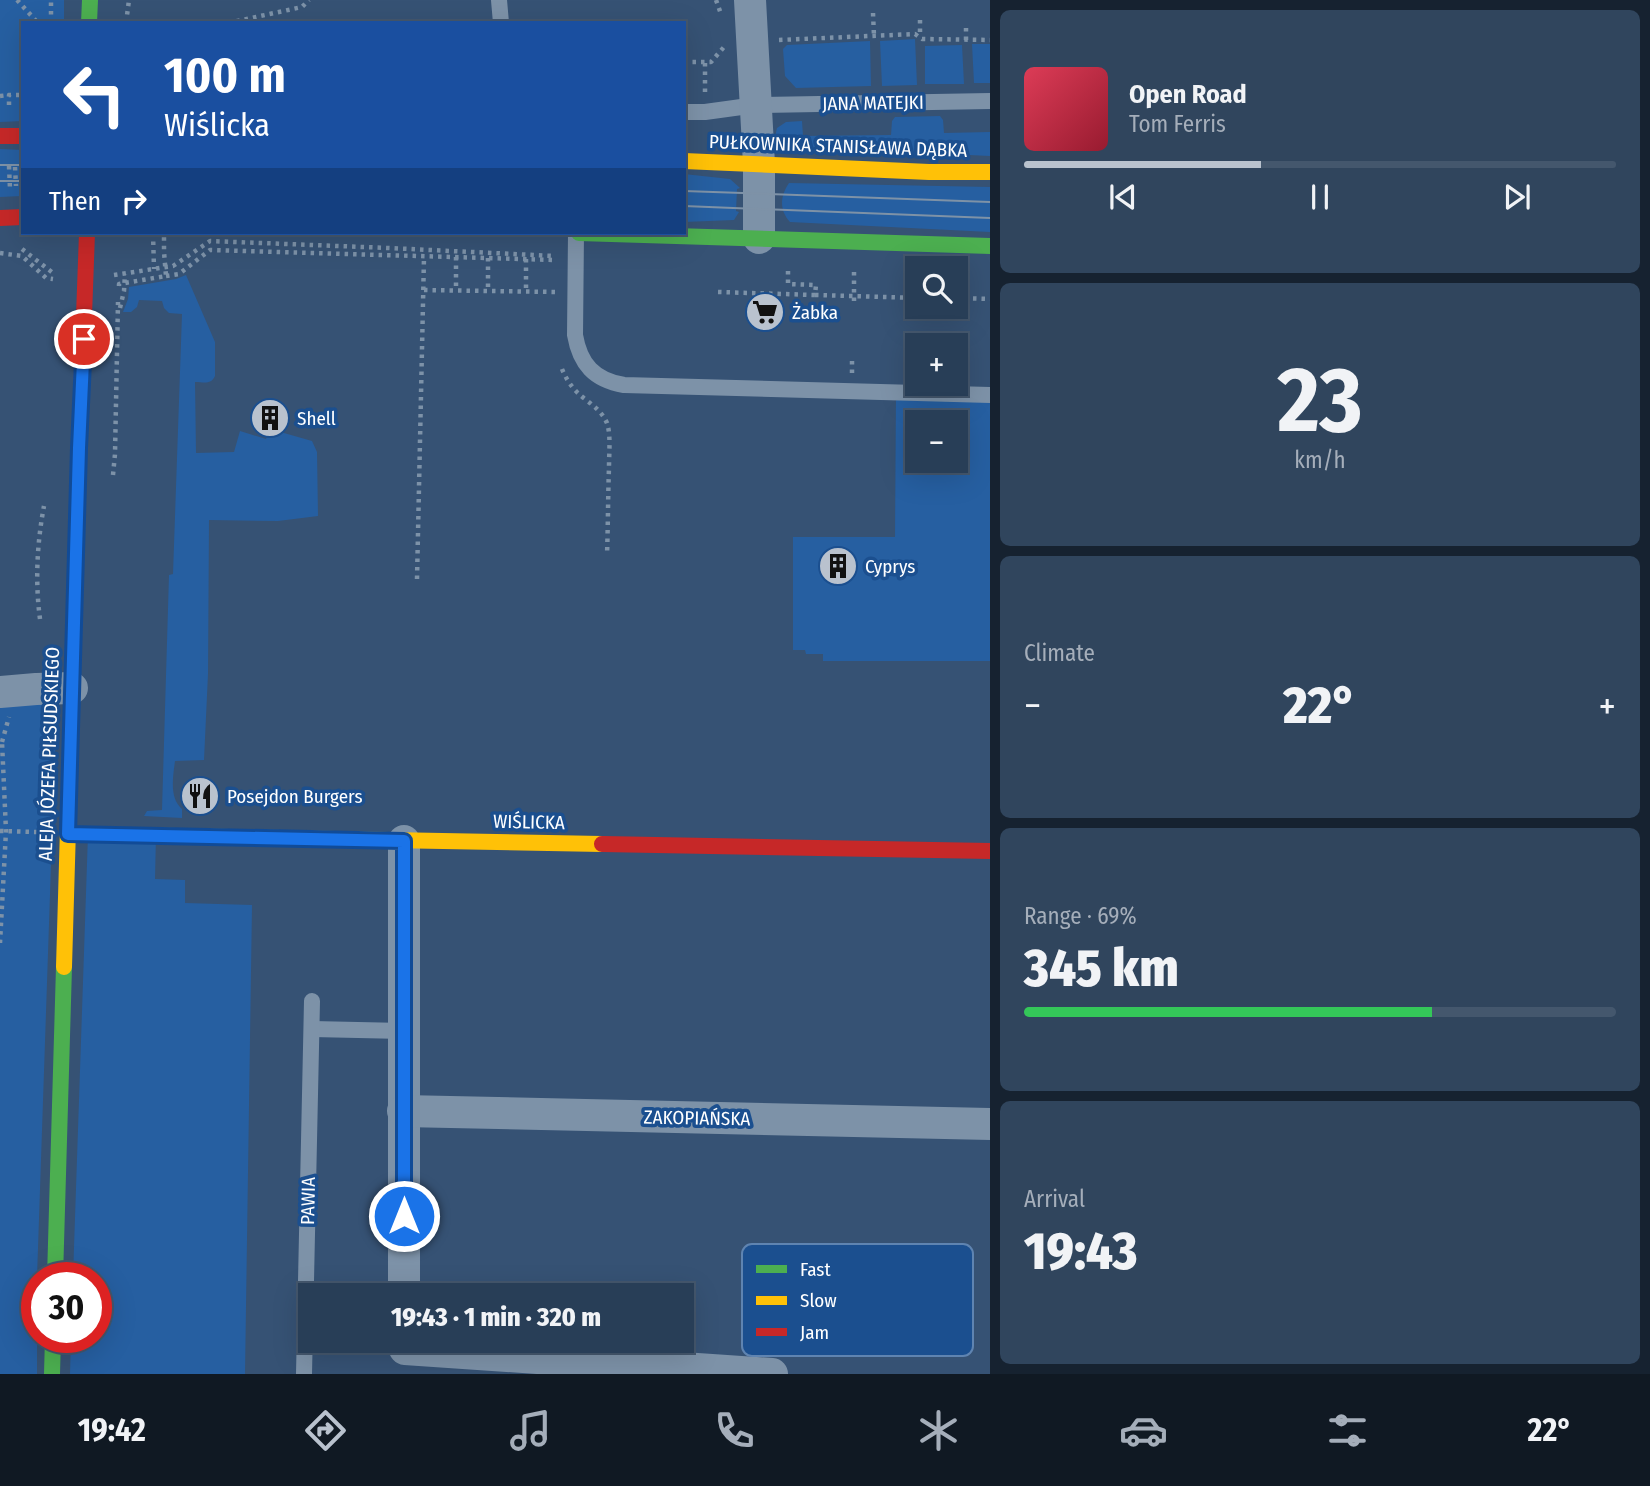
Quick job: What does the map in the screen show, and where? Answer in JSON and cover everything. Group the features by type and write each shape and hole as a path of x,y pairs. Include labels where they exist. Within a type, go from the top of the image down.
{"street":[{"path":"89,21 90,0"},
{"path":"750,0 759,164 759,239"},
{"name":"PUŁKOWNIKA STANISŁAWA DĄBKA","path":"686,161 929,172 990,172"},
{"name":"ALEJA JÓZEFA PIŁSUDSKIEGO","path":"55,1262 87,235"},
{"path":"638,235 990,246"},
{"path":"0,692 72,688"},
{"name":"WIŚLICKA","path":"68,834 990,851"},
{"path":"404,841 404,1283"},
{"name":"ZAKOPIAŃSKA","path":"403,1111 990,1125"},
{"path":"52,1374 53,1353"},
{"path":"405,1354 772,1374"}],"lane":[{"path":"499,0 501,21"},
{"name":"JANA MATEJKI","path":"686,112 755,105 990,101"},
{"path":"578,235 577,348 585,364 604,380 624,385 990,395"},
{"name":"PAWIA","path":"304,1374 312,1001"},
{"path":"312,1029 404,1031"}],"path":[{"path":"17,0 36,21"},
{"path":"51,0 51,21"},
{"path":"126,21 129,0"},
{"path":"238,21 302,8 309,0"},
{"path":"873,13 874,36"},
{"path":"920,20 920,38"},
{"path":"966,28 966,40"},
{"path":"686,62 712,62 729,42 915,34 920,38 990,40"},
{"path":"0,251 10,248 12,218 9,95"},
{"path":"0,96 21,95"},
{"path":"12,218 18,247 52,273 59,275 110,276 173,265 210,241"},
{"path":"153,235 153,269"},
{"path":"164,235 164,252"},
{"path":"166,276 179,274 210,250 576,261"},
{"path":"0,251 22,256 46,278 58,280"},
{"path":"417,579 425,257"},
{"path":"456,257 456,290"},
{"path":"488,258 488,291"},
{"path":"526,259 526,292"},
{"path":"556,260 556,271"},
{"path":"788,266 788,284 816,285 815,295"},
{"path":"854,268 854,301"},
{"path":"556,281 556,303"},
{"path":"424,290 556,292"},
{"path":"718,292 905,298"},
{"path":"968,298 990,299"},
{"path":"561,365 573,388 593,405 608,425 607,555"},
{"path":"0,943 2,742"},
{"path":"3,831 44,832"}],"shaded area":[{"path":"0,0 64,0 64,21 21,21 21,121 0,122"},
{"path":"915,39 917,85 882,86 880,41"},
{"path":"870,41 871,86 796,88 785,76 783,49 787,45"},
{"path":"972,44 990,44 990,83 974,83"},
{"path":"962,45 964,84 925,84 925,46"},
{"path":"940,116 944,133 990,132 990,156 779,146 776,137 777,128 786,122 802,121 803,136 891,135 895,117"},
{"path":"0,149 21,150 21,196 0,197"},
{"path":"686,174 730,179 740,188 737,189 736,211 739,212 734,220 686,222"},
{"path":"789,183 990,187 990,232 790,222 782,203"},
{"path":"186,275 215,342 215,376 209,382 195,382 196,453 234,452 240,431 266,439 270,429 312,441 317,452 318,516 278,521 209,520 208,674 204,760 175,761 174,793 182,809 182,818 144,816 147,811 162,810 169,575 173,574 182,314 169,313 162,301 139,300 137,307 131,312 123,312 129,287"},
{"path":"896,393 905,393 905,396 990,395 990,661 823,661 823,654 806,654 805,650 793,650 793,537 895,537"},
{"path":"57,688 38,1262 21,1262 21,1353 37,1353 37,1374 0,1374 0,692"},
{"path":"88,834 156,835 155,879 185,880 185,903 252,905 245,1374 70,1374 71,1353 112,1353 112,1262 74,1262"}],"tram line":[{"path":"0,165 21,165"},
{"path":"0,181 21,181"},
{"path":"686,191 990,202"},
{"path":"686,206 990,218"}],"traffic: fast":[{"path":"89,21 90,0"},
{"path":"642,235 990,246"},
{"path":"55,1262 64,967"},
{"path":"52,1374 53,1353"}],"traffic: slow":[{"path":"686,161 929,172 990,172"},
{"path":"64,967 78,481"},
{"path":"68,834 602,844"}],"traffic: jam":[{"path":"0,136 21,136"},
{"path":"0,218 21,217"},
{"path":"78,481 87,235"},
{"path":"602,844 990,851"}],"place":[{"name":"Żabka","path":"765,312"},
{"name":"Shell","path":"270,418"},
{"name":"Cyprys","path":"838,566"},
{"name":"Posejdon Burgers","path":"200,796"}],"route":[{"path":"84,339 68,834 404,841 404,1216"}]}
